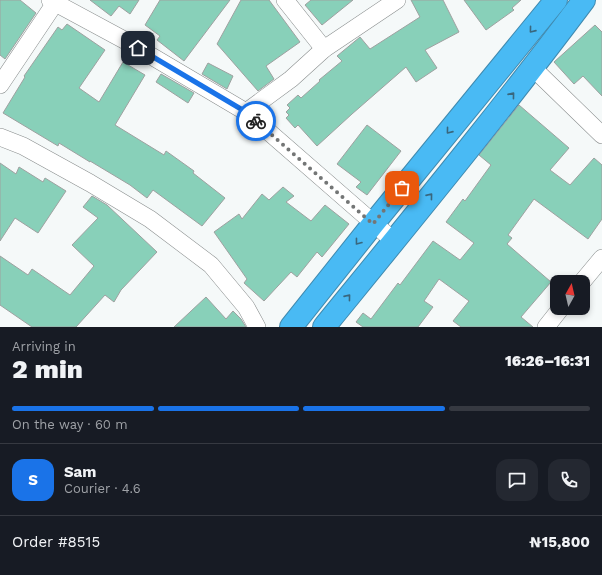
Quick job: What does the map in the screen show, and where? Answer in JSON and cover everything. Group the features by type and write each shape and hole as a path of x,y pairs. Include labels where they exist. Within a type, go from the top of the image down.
{"highway":[{"path":"291,327 556,0"},
{"path":"324,327 533,68 584,0"}],"street":[{"path":"285,0 324,48"},
{"path":"246,112 291,79 324,48 397,0"},
{"path":"0,85 52,2 126,41 246,112 394,241"},
{"path":"533,68 602,135"},
{"path":"0,137 23,146 90,183 150,219 211,265 246,307 257,327"},
{"path":"588,275 602,258"},
{"path":"546,327 556,315"}],"building":[{"path":"0,0 20,0 36,13 5,59 0,55"},
{"path":"90,0 139,0 130,14 119,6 111,16"},
{"path":"160,0 230,0 184,61 157,40 160,36 145,25"},
{"path":"241,0 269,0 300,42 266,66 274,79 258,91 217,44"},
{"path":"311,0 353,0 322,25 305,5"},
{"path":"411,0 443,0 459,32 425,50 437,68 416,82 406,67 317,146 298,125 295,128 286,118 289,115 286,112 290,108 287,105 298,95 301,98 320,81 319,80 342,61 337,56 360,37 370,49 420,17"},
{"path":"464,0 521,0 512,8 514,10 486,30"},
{"path":"67,24 105,50 79,88 99,102 123,62 145,75 115,125 164,155 166,151 194,171 193,173 225,198 202,226 153,190 147,198 130,185 90,161 59,143 58,146 3,113 25,77 24,76 58,27 62,30"},
{"path":"595,25 602,32 602,96 583,76 574,84 554,62"},
{"path":"208,63 233,76 227,89 202,74"},
{"path":"161,74 194,93 188,103 156,82"},
{"path":"519,105 569,148 550,170 570,185 594,158 602,165 602,219 588,239 534,199 508,235 512,238 507,244 550,281 550,283 521,317 533,327 461,327 453,321 469,301 439,279 424,301 433,307 418,327 363,327 356,322 363,313 371,319 398,283 400,285 433,241 460,260 474,243 446,222 463,199 465,201 491,165 479,155"},
{"path":"367,125 401,151 367,195 356,187 361,182 337,164"},
{"path":"0,163 16,174 19,167 43,182 45,178 66,191 38,233 15,218 0,241"},
{"path":"283,187 294,196 286,202 311,221 325,205 349,224 322,257 317,252 297,277 291,272 264,301 244,283 247,279 214,232 239,214 242,219 262,194 269,200"},
{"path":"92,196 107,205 157,252 121,290 114,302 105,295 76,327 32,327 0,305 0,256 28,275 32,269 70,295 94,266 72,245 98,218 83,207"},
{"path":"206,297 226,319 233,311 246,327 174,327"}],"way so far":[{"path":"256,121 373,224 402,188"}],"route":[{"path":"138,48 246,112 256,121"}]}
